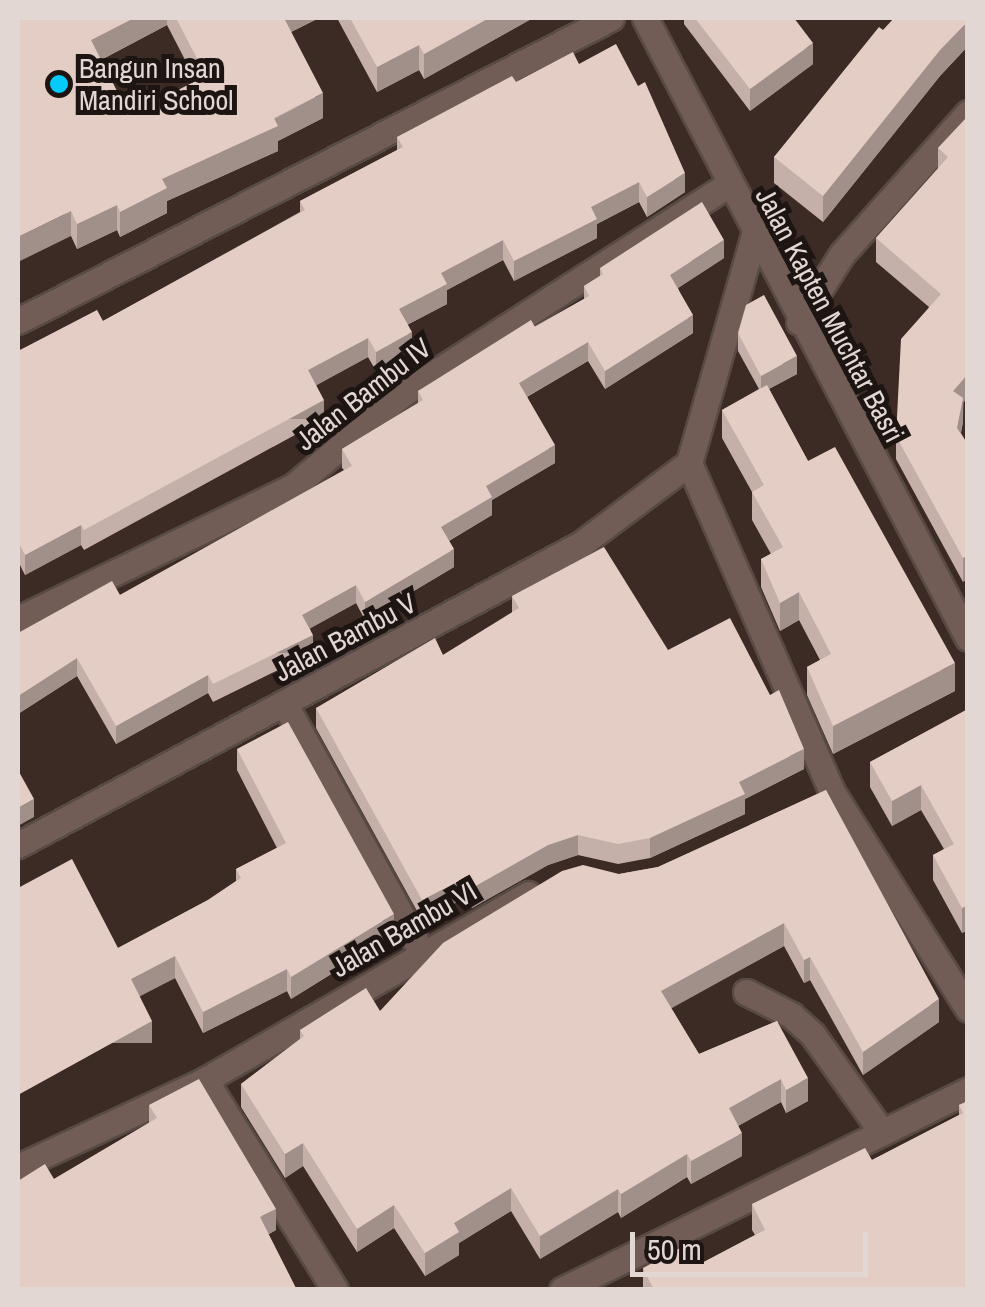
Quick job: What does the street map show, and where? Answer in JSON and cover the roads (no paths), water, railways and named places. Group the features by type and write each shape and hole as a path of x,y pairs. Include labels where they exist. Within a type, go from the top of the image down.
{"street":[{"path":"18,322 611,18"},
{"name":"Jalan Kapten Muchtar Basri","path":"645,18 799,322 968,638"},
{"path":"799,322 842,254 968,114"},
{"name":"Jalan Bambu IV","path":"18,619 294,486 402,394 728,185"},
{"path":"754,235 688,463 823,796 968,1009"},
{"name":"Jalan Bambu V","path":"18,845 581,544 688,463"},
{"path":"284,703 422,952"},
{"name":"Jalan Bambu VI","path":"18,1168 205,1080 422,952 556,879"},
{"path":"746,992 791,1014 814,1035 882,1132"},
{"path":"205,1080 335,1290"},
{"path":"562,1290 968,1090"}],"place":[{"name":"Bangun Insan Mandiri School","path":"59,84"}]}
